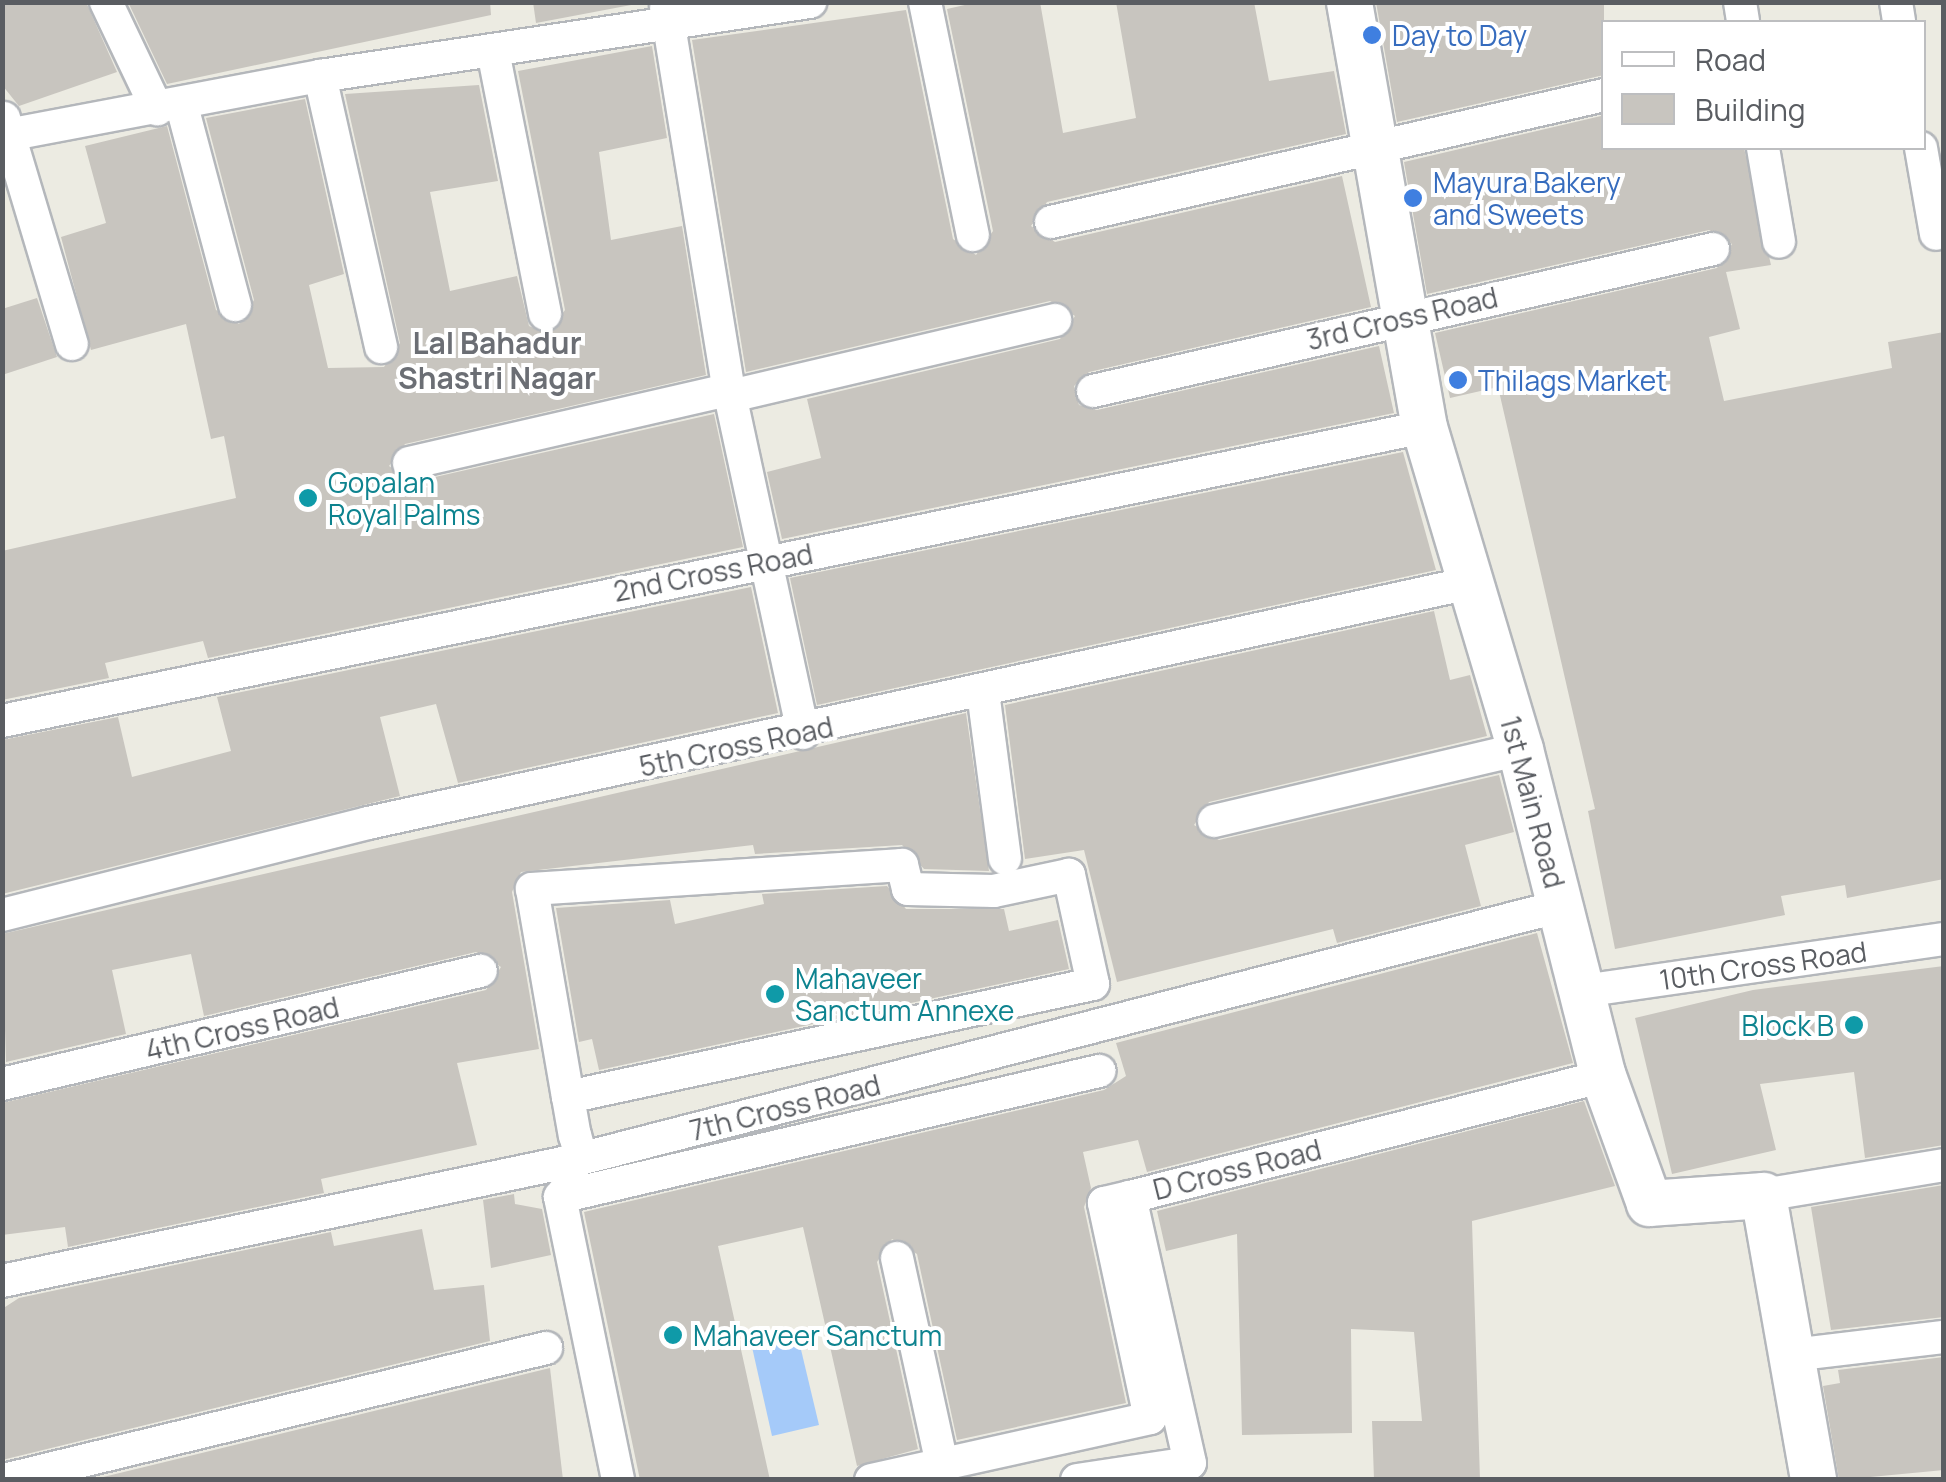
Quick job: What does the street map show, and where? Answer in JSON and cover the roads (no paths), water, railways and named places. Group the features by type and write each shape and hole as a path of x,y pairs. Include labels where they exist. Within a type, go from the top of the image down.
{"street":[{"path":"106,2 170,108 236,305"},
{"path":"72,344 5,129 170,108 320,76 493,51 668,14 810,2"},
{"path":"925,2 973,235"},
{"name":"1st Main Road","path":"1349,2 1424,428 1520,749 1603,1076 1649,1203 1763,1195"},
{"path":"668,14 730,393 803,733"},
{"path":"493,51 544,314"},
{"path":"320,76 381,347"},
{"path":"1051,222 1601,96"},
{"path":"1763,150 1779,242"},
{"path":"1921,150 1936,234"},
{"name":"3rd Cross Road","path":"1092,390 1713,249"},
{"path":"409,463 1055,320"},
{"name":"2nd Cross Road","path":"2,721 1424,428"},
{"name":"5th Cross Road","path":"2,914 368,823 803,733 1470,583"},
{"path":"983,692 1005,859"},
{"path":"1214,821 1520,749"},
{"path":"568,1096 1093,984 1069,875 994,891 908,888 902,865 532,889 576,1159 574,1178 560,1197 618,1480"},
{"name":"7th Cross Road","path":"2,1281 576,1159 1561,906"},
{"name":"10th Cross Road","path":"1583,991 1944,939"},
{"name":"4th Cross Road","path":"2,1084 481,971"},
{"path":"560,1197 1098,1071"},
{"name":"D Cross Road","path":"1077,1480 1132,1475 1190,1462 1130,1196 1603,1076"},
{"path":"1813,1480 1763,1195 1944,1166"},
{"path":"871,1480 1150,1418 1104,1204 1130,1196"},
{"path":"898,1258 942,1465"},
{"path":"1792,1356 1944,1337"},
{"path":"4,1480 546,1348"}],"water":[{"path":"798,1337 819,1425 772,1436 752,1347"}],"place":[{"name":"Day to Day","path":"1372,35"},
{"name":"Mayura Bakery and Sweets","path":"1413,198"},
{"name":"Thilags Market","path":"1458,380"},
{"name":"Gopalan Royal Palms","path":"308,498"},
{"name":"Mahaveer Sanctum Annexe","path":"775,994"},
{"name":"Block B","path":"1854,1025"},
{"name":"Mahaveer Sanctum","path":"673,1335"}],"district":[{"name":"Lal Bahadur Shastri Nagar","path":"497,360"}]}
